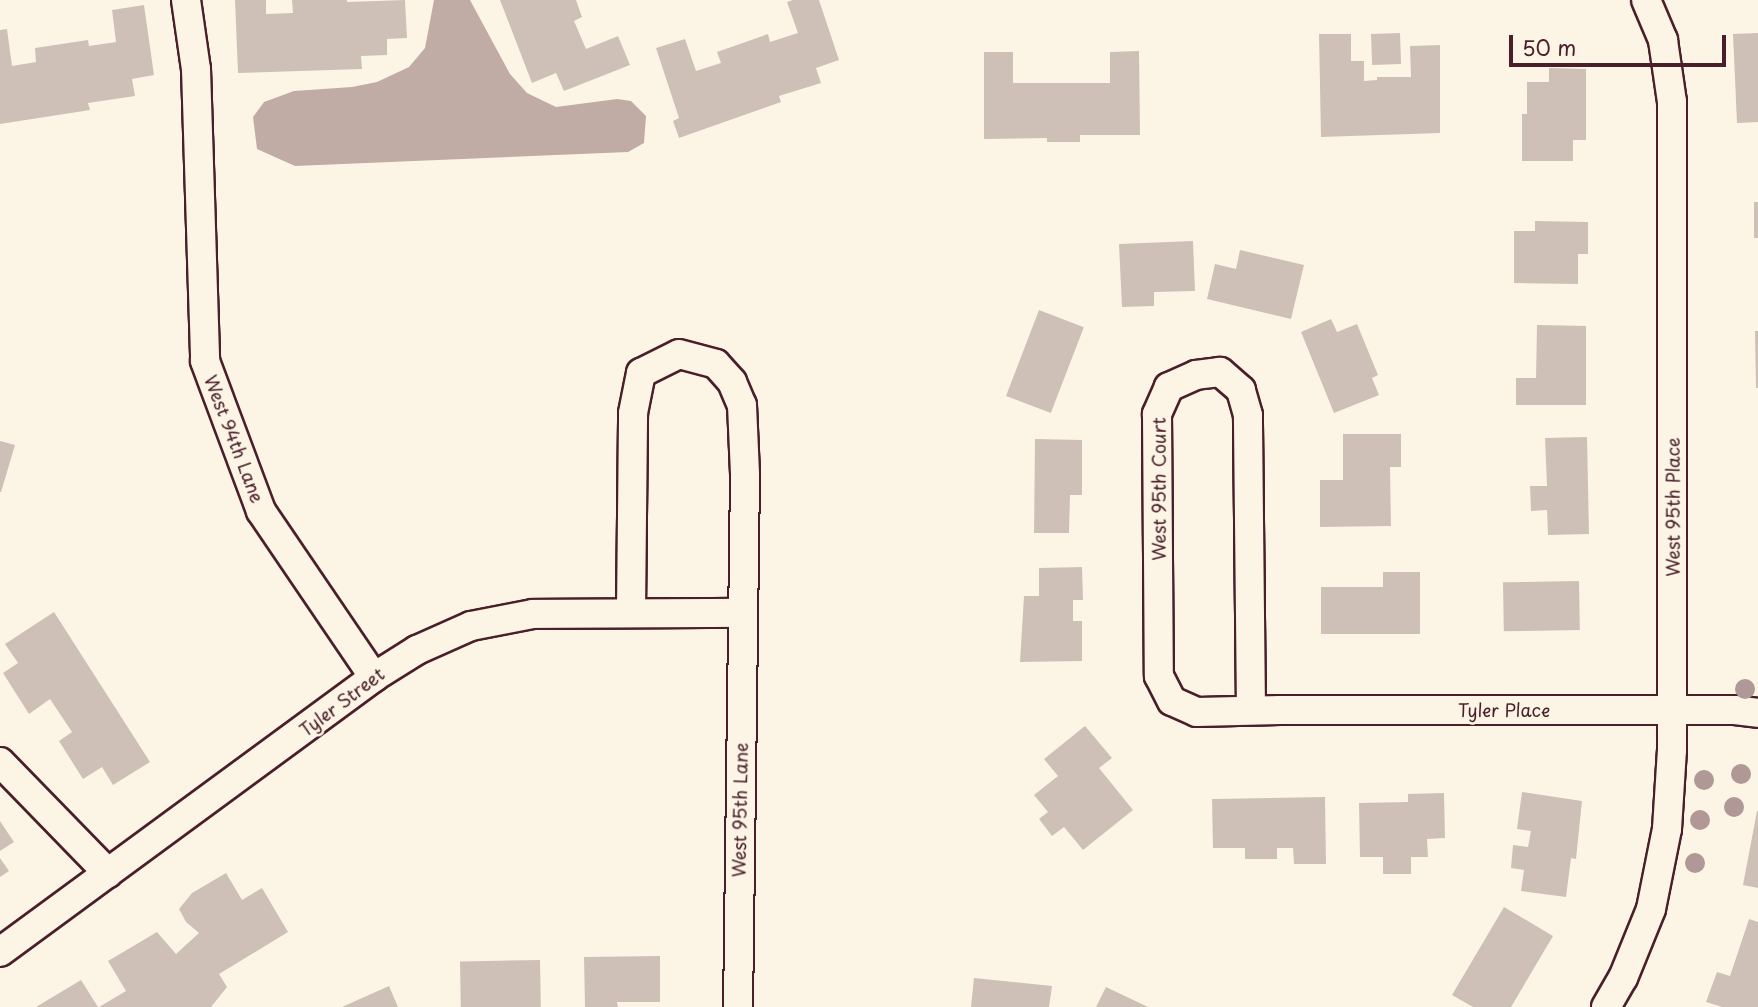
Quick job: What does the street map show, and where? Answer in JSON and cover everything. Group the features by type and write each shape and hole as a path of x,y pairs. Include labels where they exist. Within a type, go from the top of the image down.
{"street":[{"name":"West 94th Lane","path":"186,0 196,69 205,360 261,511 374,677"},
{"name":"West 95th Place","path":"1606,1007 1623,978 1651,909 1667,830 1673,710 1672,102 1663,40 1646,0"},
{"name":"West 95th Lane","path":"631,612 633,413 642,373 679,354 716,364 732,382 742,405 745,475 738,1007"},
{"name":"West 95th Court","path":"1220,372 1241,390 1248,415 1251,710 1196,712 1172,701 1159,676 1157,414 1169,387 1196,375 1220,372"},
{"name":"Tyler Street","path":"0,952 374,677 417,650 471,626 533,614 743,613"},
{"name":"Tyler Place","path":"1251,710 1673,710 1758,713"},
{"path":"0,762 108,873"}],"shaded area":[{"path":"434,0 470,0 510,74 527,93 556,107 617,99 631,101 646,116 644,143 628,152 295,166 257,149 253,117 264,102 294,91 352,87 377,82 409,67 425,48"}],"building":[{"path":"235,0 266,0 266,14 293,13 292,0 405,0 407,38 387,39 387,55 361,56 362,69 238,73"},
{"path":"500,0 576,0 582,17 574,21 586,49 618,36 630,65 564,91 556,73 532,83"},
{"path":"819,0 839,60 816,68 821,83 779,96 781,102 679,138 673,121 679,118 656,48 685,39 696,71 721,63 717,52 768,34 770,42 798,33 787,2"},
{"path":"144,5 154,75 132,79 135,96 88,103 90,110 0,124 0,30 7,29 12,66 36,62 35,48 88,40 89,46 116,42 112,10"},
{"path":"1400,33 1401,64 1372,65 1371,34"},
{"path":"1758,33 1758,122 1737,123 1733,34"},
{"path":"1319,34 1351,34 1351,61 1364,61 1364,81 1377,80 1377,77 1411,77 1410,46 1440,45 1440,133 1321,137"},
{"path":"1139,51 1140,135 1080,135 1080,142 1047,142 1047,138 984,139 984,52 1013,52 1013,83 1110,83 1110,52"},
{"path":"1549,68 1586,69 1586,140 1573,140 1573,161 1522,161 1522,114 1527,114 1527,82 1549,82"},
{"path":"1754,202 1758,202 1758,238 1754,238"},
{"path":"1535,221 1588,222 1588,254 1578,254 1578,284 1514,283 1514,231 1535,231"},
{"path":"1193,241 1195,291 1154,292 1154,306 1122,307 1119,244"},
{"path":"1240,250 1304,265 1291,319 1207,299 1215,264 1236,269"},
{"path":"1039,310 1084,327 1051,413 1006,396"},
{"path":"1331,319 1337,332 1357,324 1378,375 1372,378 1379,395 1334,413 1301,332"},
{"path":"1537,325 1586,326 1586,405 1516,405 1516,378 1536,378"},
{"path":"1755,331 1758,331 1758,388 1756,388"},
{"path":"1343,434 1401,434 1401,467 1390,467 1391,526 1320,527 1320,480 1343,480"},
{"path":"1587,437 1589,534 1548,535 1547,510 1531,511 1530,486 1547,486 1545,438"},
{"path":"1035,439 1082,440 1082,495 1070,495 1069,533 1034,533"},
{"path":"0,441 15,445 1,492 0,492"},
{"path":"1082,567 1083,600 1073,600 1073,621 1082,621 1082,661 1020,662 1024,596 1039,596 1039,568"},
{"path":"1383,572 1420,572 1420,634 1321,634 1321,587 1383,587"},
{"path":"1579,581 1580,630 1504,631 1503,582"},
{"path":"54,612 150,762 113,785 102,767 83,779 59,741 72,732 50,699 29,714 3,673 18,663 5,644"},
{"path":"1085,726 1112,758 1099,768 1133,810 1083,850 1064,827 1052,836 1039,819 1048,812 1034,795 1058,776 1044,759"},
{"path":"1522,792 1582,801 1576,859 1571,858 1566,897 1521,891 1524,870 1511,868 1513,845 1528,847 1531,831 1517,829"},
{"path":"1444,793 1445,838 1427,839 1428,857 1411,857 1411,874 1383,874 1383,857 1360,857 1359,803 1408,802 1408,794"},
{"path":"1325,797 1326,864 1294,864 1293,848 1277,848 1277,859 1245,859 1245,848 1213,848 1212,799"},
{"path":"1758,811 1758,888 1743,885"},
{"path":"0,821 14,842 0,851"},
{"path":"0,858 9,871 0,877"},
{"path":"226,873 242,900 262,888 288,932 219,974 227,987 211,1007 99,1007 126,991 108,961 157,932 176,954 199,933 186,922 179,909 192,893"},
{"path":"1504,907 1553,936 1511,1007 1473,1007 1452,995"},
{"path":"1749,919 1758,922 1758,1007 1722,1007 1706,1002 1717,972 1730,976"},
{"path":"660,956 660,1002 617,1002 618,1007 585,1007 584,957"},
{"path":"540,960 541,1007 461,1007 460,961"},
{"path":"974,978 1052,986 1049,1007 971,1007"},
{"path":"81,980 98,1007 36,1007"},
{"path":"389,986 398,1007 342,1007"},
{"path":"1106,987 1148,1007 1096,1007"}]}
